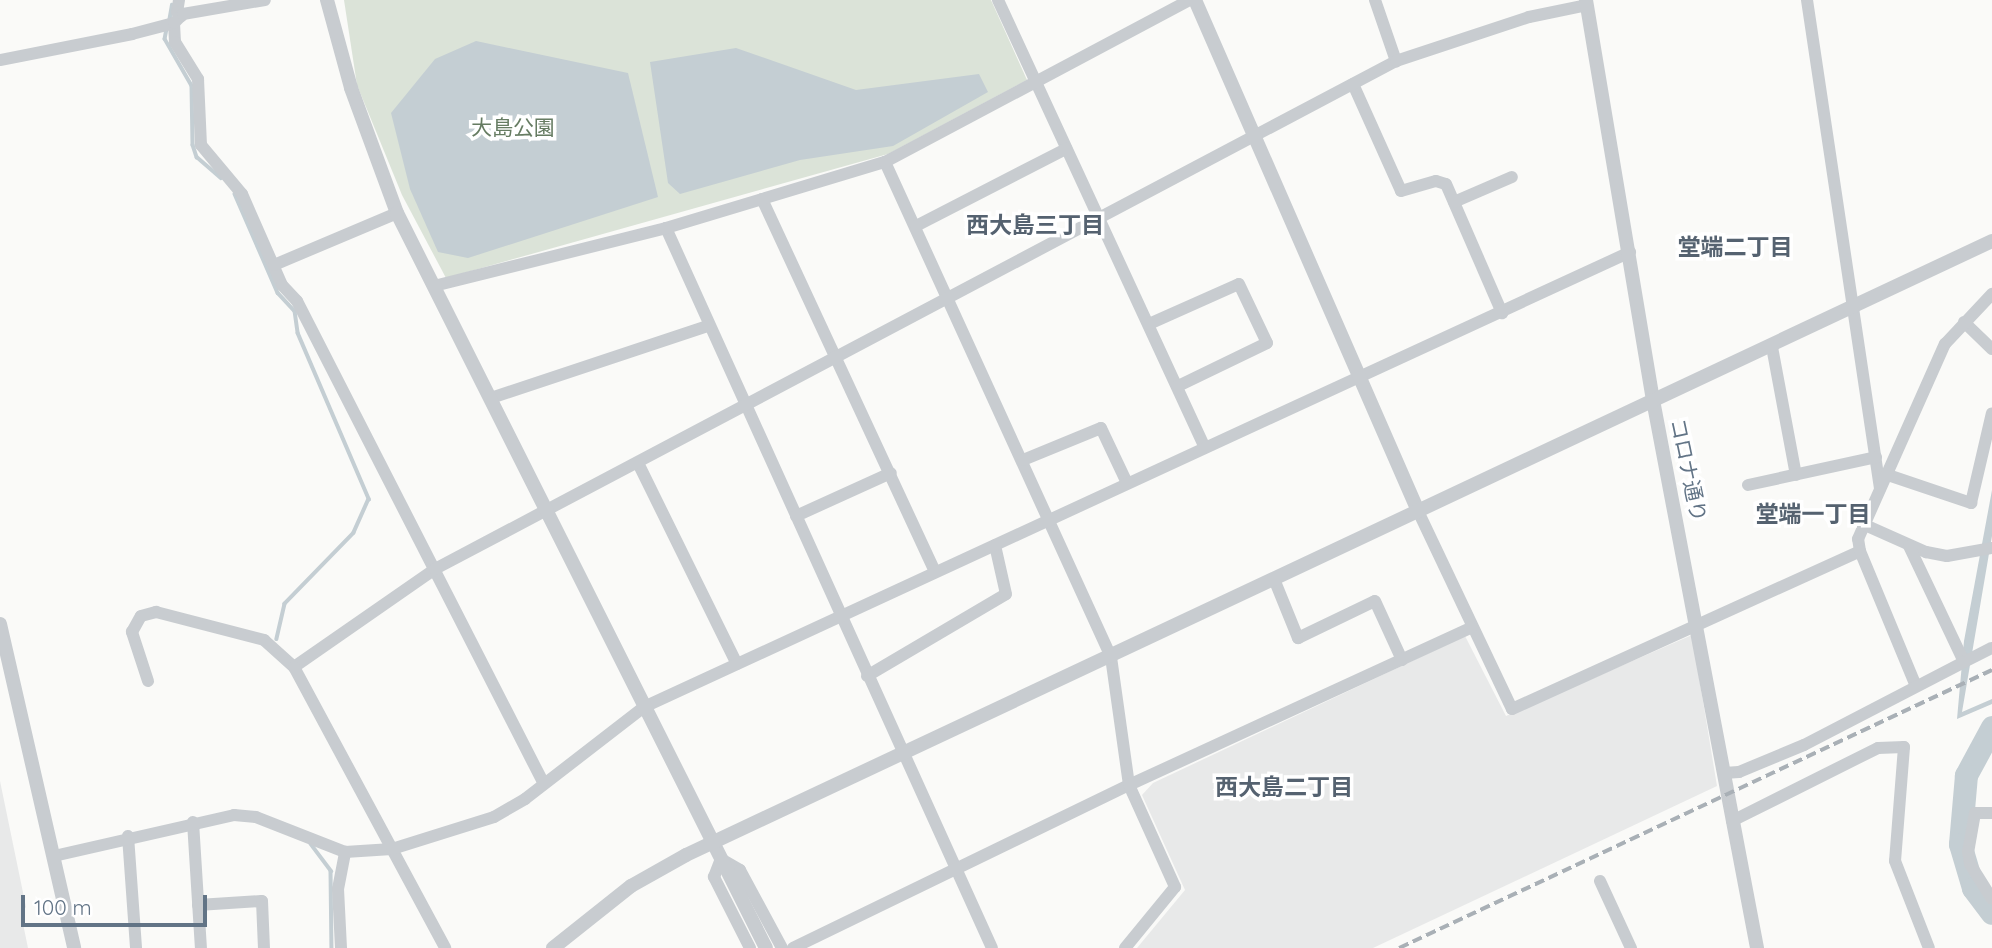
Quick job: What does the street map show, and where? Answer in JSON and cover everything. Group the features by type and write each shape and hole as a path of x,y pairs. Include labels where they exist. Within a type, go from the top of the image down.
{"street":[{"path":"179,0 172,22 175,42 198,79 201,145 234,181 282,285 297,301 544,784"},
{"path":"0,60 265,0"},
{"path":"327,0 351,88 397,213 766,948"},
{"path":"998,0 1205,447"},
{"path":"434,286 666,228 885,162 1193,0 1258,136 1418,511 1511,709 1860,551"},
{"path":"1375,0 1396,61"},
{"path":"1807,0 1881,489"},
{"path":"294,667 435,569 1396,61 1529,17 1586,2"},
{"name":"コロナ通り","path":"1586,2 1654,400 1699,624 1732,821 1757,948"},
{"path":"1353,84 1401,191 1441,181 1454,202 1502,313"},
{"path":"916,226 1066,149"},
{"path":"885,162 1111,657 1129,785 1175,887 1125,948"},
{"path":"1454,202 1512,177"},
{"path":"762,199 936,571"},
{"path":"274,265 397,213"},
{"path":"666,228 744,406 992,948"},
{"path":"553,948 631,886 713,842 1772,347 1992,241"},
{"path":"54,856 128,836 234,815 257,817 345,852 393,849 494,817 544,784 644,707 1630,252"},
{"path":"1149,324 1239,284 1256,319 1267,343 1178,386"},
{"path":"1916,686 1860,551 1858,539 1945,344 1992,294"},
{"path":"1964,321 1992,349"},
{"path":"491,398 708,326"},
{"path":"1772,347 1796,475"},
{"path":"1888,475 1971,503 1992,414"},
{"path":"1023,460 1101,428 1128,483"},
{"path":"1748,485 1876,457"},
{"path":"638,463 737,664"},
{"path":"796,516 891,473"},
{"path":"1865,525 1909,546 1947,556 1992,548"},
{"path":"867,676 1006,594 995,545"},
{"path":"1909,546 1964,662"},
{"path":"1274,579 1298,638 1375,601 1402,660"},
{"path":"148,681 132,632 141,616 156,612 264,640 294,667 445,948"},
{"path":"0,624 74,948"},
{"path":"793,948 1129,785 1471,628"},
{"path":"1724,773 1739,772 1804,745 1992,648"},
{"path":"1732,821 1878,748 1904,747 1895,861 1928,948"},
{"path":"1992,813 1975,813 1968,851 1970,864 1992,899"},
{"path":"193,822 201,948"},
{"path":"128,836 136,948"},
{"path":"341,948 338,889 345,852"},
{"path":"721,859 714,877 750,948"},
{"path":"721,859 740,870 782,948"},
{"path":"1600,881 1630,948"},
{"path":"198,905 262,901 264,948"}],"shaded area":[{"path":"476,41 628,73 658,197 468,258 438,252 410,189 391,113 435,59"},
{"path":"736,48 856,90 979,74 988,92 893,146 800,160 680,194 668,183 650,62"},
{"path":"1992,490 1992,536 1962,712 1992,699 1992,704 1957,719 1964,641"},
{"path":"1692,635 1717,786 1373,948 1137,948 1185,890 1142,795 1153,783 1465,636 1506,716"},
{"path":"0,781 26,907 21,914 28,948 0,948"}],"green space":[{"name":"大島公園","path":"344,0 991,0 1027,80 888,154 446,278 402,195 357,85"}],"waterway":[{"path":"169,22 172,5"},
{"path":"167,29 165,39 192,86 193,145 197,157 221,178"},
{"path":"235,194 278,293 295,311 298,333 369,499 354,533 285,604 277,639"},
{"path":"1992,727 1966,775 1960,844 1973,888 1992,913"},
{"path":"311,844 331,871 332,948"}],"railway":[{"path":"1399,948 1992,670"}],"district":[{"name":"西大島三丁目","path":"1035,225"},
{"name":"堂端二丁目","path":"1735,247"},
{"name":"堂端一丁目","path":"1813,514"},
{"name":"西大島二丁目","path":"1284,787"}]}
